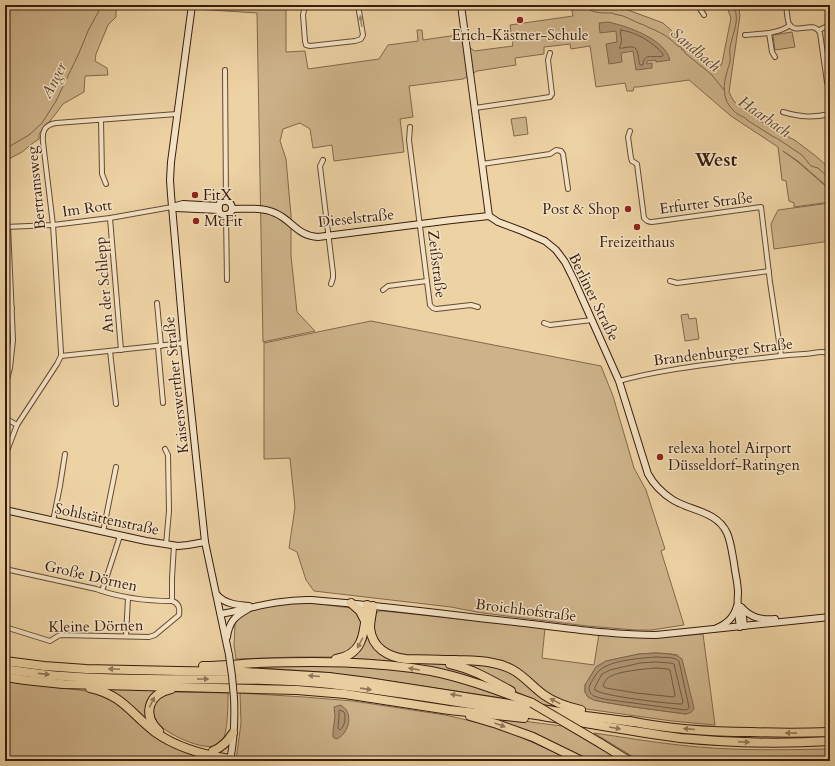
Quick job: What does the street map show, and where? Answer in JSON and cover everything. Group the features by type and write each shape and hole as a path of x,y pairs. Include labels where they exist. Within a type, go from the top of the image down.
{"highway":[{"path":"351,603 360,611 365,622"},
{"path":"316,662 344,658 357,648 362,641 370,605"},
{"path":"370,605 371,633 380,649 387,654 406,659 493,662 514,670 544,695 560,704 589,713 657,726 712,731 798,733 830,732"},
{"path":"431,660 461,666 486,676 628,761"},
{"path":"5,661 54,667 245,672 329,677 633,722"},
{"path":"153,670 166,667 259,663 366,663 432,671 486,686 532,703"},
{"path":"5,669 38,674 128,679 230,679 328,684 681,738 771,743 830,741"},
{"path":"5,677 96,689 110,694 120,700 154,732 165,739 185,748 215,756 230,758"},
{"path":"230,679 285,689"},
{"path":"63,684 285,689 344,694 449,710 559,722 577,722"},
{"path":"191,688 170,689 157,694 150,707 150,719 155,727 168,737 215,756"},
{"path":"449,710 497,724 533,737 582,761"},
{"path":"215,756 233,733"}],"main road":[{"name":"Kaiserswerther Straße","path":"192,5 170,177 184,343 205,542 227,643 232,676 234,698 233,733 230,758"},
{"path":"461,5 489,216"},
{"path":"226,201 230,203 232,209 230,213 226,215 221,214 219,208 222,202 226,201"},
{"path":"172,207 183,204 219,208"},
{"name":"Dieselstraße","path":"232,209 270,211 278,214 305,234 314,236 329,236 489,216"},
{"name":"Berliner Straße","path":"489,216 498,222 545,241 556,250 565,262 619,381 650,478 661,492 674,501 710,516 718,521 727,534 732,550 742,627"},
{"name":"Sohlstättenstraße","path":"5,510 53,522 166,544 184,546 205,542"},
{"path":"216,594 219,598 228,603 254,606"},
{"name":"Broichhofstraße","path":"221,614 280,601 300,599 370,605 627,635 656,635 830,617"},
{"path":"227,643 228,630 236,616 254,606"},
{"path":"712,630 721,626 731,618 739,606 751,616 764,619 777,619 784,622"}],"street":[{"path":"305,5 303,15 305,41 307,46 355,41 361,39 358,5"},
{"path":"699,5 704,15"},
{"path":"786,5 790,25 794,28 812,26 819,30 830,93"},
{"path":"745,35 769,33 784,29 790,25"},
{"path":"819,30 830,25"},
{"path":"769,33 772,52 775,57"},
{"path":"475,108 550,97 552,94 548,60 550,53"},
{"path":"225,70 226,201"},
{"path":"782,112 806,117 830,114"},
{"name":"Bertramsweg","path":"61,356 53,225 43,133 47,127 53,123 177,114"},
{"path":"101,120 102,174 106,184"},
{"name":"Zeißstraße","path":"410,127 409,140 430,305 433,308 472,305 478,307"},
{"name":"Erfurter Straße","path":"630,131 628,137 631,158 636,164 644,218 647,221 652,222 762,207 781,356"},
{"path":"482,164 550,154 556,150 561,151 563,154 568,189"},
{"path":"323,160 320,166 333,278 331,284"},
{"name":"Im Rott","path":"7,227 53,225 110,218 172,207"},
{"path":"226,215 227,280"},
{"name":"An der Schlepp","path":"110,218 121,350"},
{"path":"5,387 10,368 12,350 12,308 7,227"},
{"path":"670,281 677,283 769,271"},
{"path":"383,290 388,286 427,281"},
{"path":"157,303 163,403"},
{"path":"5,309 12,308"},
{"path":"544,323 550,325 592,320"},
{"path":"5,456 17,425 61,356 184,343"},
{"path":"110,351 116,404"},
{"name":"Brandenburger Straße","path":"619,381 678,369 781,356 823,352 829,353"},
{"path":"5,418 17,425"},
{"path":"165,449 168,455 170,504 166,544"},
{"path":"53,522 65,454"},
{"path":"103,532 116,467"},
{"path":"102,591 120,536"},
{"name":"Kleine Dörnen","path":"5,627 50,641 61,635 149,637 155,635 179,615 178,606 172,601 174,545"},
{"name":"Große Dörnen","path":"5,569 96,589 128,598 172,601"},
{"path":"126,636 128,598"}],"shaded area":[{"path":"5,5 116,5 116,17 108,25 96,54 95,61 107,68 108,75 85,76 84,92 63,104 39,134 39,139 22,152 5,161 5,134 9,132 5,130"},
{"path":"196,5 286,5 286,52 305,51 308,69 379,59 388,45 418,41 417,30 422,30 423,40 457,35 474,51 513,46 510,25 573,16 571,5 595,5 603,9 620,7 663,23 700,56 718,66 722,63 731,18 726,5 738,5 740,15 729,92 733,100 740,107 762,122 796,141 830,169 830,189 799,162 783,151 830,190 830,202 794,207 794,203 789,201 786,181 782,180 778,147 731,116 689,80 634,87 633,91 627,91 625,83 596,87 590,46 571,49 570,44 544,47 544,54 515,58 516,65 477,71 463,79 409,86 413,117 400,119 404,152 334,161 332,145 313,148 310,129 300,123 283,129 280,141 286,159 291,215 291,256 297,312 315,331 263,342 257,13 195,9"},
{"path":"792,32 795,47 775,50 773,35"},
{"path":"526,117 528,134 514,136 511,119"},
{"path":"830,203 830,241 774,249 771,224 778,210"},
{"path":"688,314 689,319 696,318 699,339 685,341 681,315"},
{"path":"371,321 601,366 613,396 634,468 646,490 665,549 661,551 684,625 652,630 587,626 482,613 451,607 314,591 306,580 297,552 289,548 295,507 290,458 264,459 264,343"},
{"path":"304,602 351,608 356,610 363,626 353,648 338,657 236,659 234,645 234,623 240,617 248,612 266,606"},
{"path":"383,611 545,628 542,658 594,665 599,634 652,638 703,634 715,725 672,721 586,709 552,697 506,664 399,656 379,645 373,630 376,613","holes":["639,654 678,655 686,714 603,702 588,697 585,692 585,685 596,667 606,661"]},
{"path":"366,631 380,653 454,666 495,685 458,674 421,666 384,661 345,659"},
{"path":"454,662 503,667 565,708 544,705"},
{"path":"336,665 413,671 464,682 509,699 321,672 247,667"},
{"path":"5,680 24,684 96,693 115,703 161,741 210,758 213,761 5,761"},
{"path":"101,688 164,688 154,695 150,724"},
{"path":"172,692 228,693 227,725 222,742 216,746 208,746 189,742 179,738 155,721 153,714 154,706 162,696"},
{"path":"240,693 353,701 445,715 507,731 574,761 236,761 241,723"},
{"path":"483,716 562,726 621,761 588,761 533,735"},
{"path":"594,733 698,747 773,750 829,749 830,761 640,761"}],"water":[{"path":"608,22 635,30 653,40 667,53 670,60 656,62 656,60 647,61 647,64 652,63 652,68 636,70 633,51 621,53 622,62 609,64 606,44 617,42 616,31 600,33 599,23"},
{"path":"656,653 673,655 682,659 694,708 691,712 686,714 603,702 588,697 585,692 585,685 596,667 606,661 639,654"},
{"path":"340,705 348,712 349,717 347,728 341,737 336,739 333,737 335,716 334,707"}],"waterway":[{"name":"Anger","path":"5,149 29,135 42,123 56,101 88,31 102,5"},
{"name":"Sandbach","path":"583,5 590,10 623,16 663,34 676,45 681,47 685,53 712,75 724,90"},
{"name":"Haarbach","path":"733,5 736,13 736,22 730,47 730,62 724,87 727,102 737,114 802,155 811,166 818,168 830,179"}],"place":[{"name":"Erich-Kästner-Schule","path":"520,20"},
{"name":"FitX","path":"195,195"},
{"name":"Post & Shop","path":"628,209"},
{"name":"McFit","path":"196,221"},
{"name":"Freizeithaus","path":"637,227"},
{"name":"relexa hotel Airport Düsseldorf-Ratingen","path":"660,457"}],"district":[{"name":"West","path":"716,159"}]}
